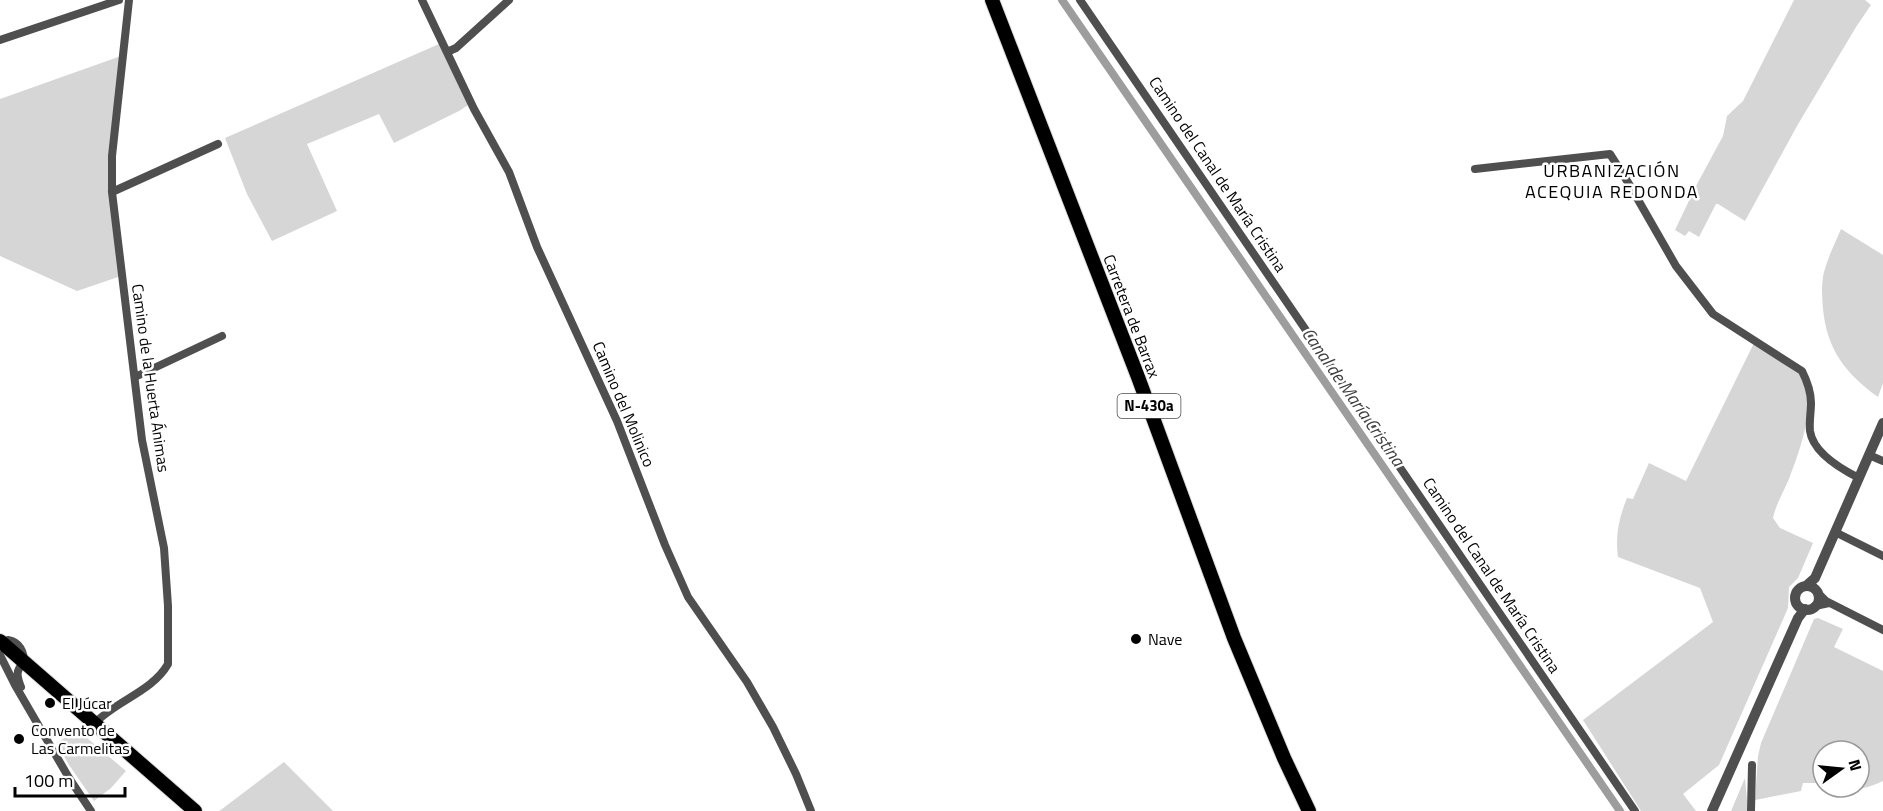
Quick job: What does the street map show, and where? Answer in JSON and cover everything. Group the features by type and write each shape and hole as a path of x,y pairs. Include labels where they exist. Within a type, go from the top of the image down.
{"highway":[{"name":"Carretera de Barrax","path":"992,0 1142,387 1234,638 1284,758 1309,811"},
{"path":"1,650 94,724 195,811"}],"street":[{"path":"0,40 119,0"},
{"name":"Camino de la Huerta Ánimas","path":"94,724 150,683 164,671 168,664 168,606 164,548 142,440 112,192 112,156 129,0"},
{"name":"Camino del Molinico","path":"422,0 474,109 509,172 537,248 617,421 665,545 688,597 741,674 773,727 811,811"},
{"path":"447,52 456,48 509,0"},
{"name":"Camino del Canal de María Cristina","path":"1080,0 1635,811"},
{"path":"112,192 218,144"},
{"path":"1475,169 1610,154 1676,266 1713,314 1802,371 1808,384 1811,401 1810,422 1813,442 1820,451 1848,473 1859,478"},
{"path":"135,377 222,336"},
{"path":"1712,811 1734,758 1804,609 1818,598 1813,587 1883,423"},
{"path":"1869,455 1883,461"},
{"path":"1835,532 1883,556"},
{"path":"1804,609 1795,599 1796,592 1802,586 1813,587 1829,603 1883,630"},
{"path":"1804,609 1829,603"},
{"path":"1,650 9,666 22,665"},
{"path":"1,650 36,720 91,811"},
{"path":"22,665 17,675 18,679 36,720"},
{"path":"1751,811 1752,765"}],"shaded area":[{"path":"1794,0 1865,0 1871,5 1797,126 1745,221 1716,204 1699,237 1689,231 1685,236 1675,230 1723,136 1727,116 1743,101"},
{"path":"439,44 468,105 394,143 379,114 307,144 337,211 272,241 247,194 225,138"},
{"path":"121,56 109,158 121,276 77,291 0,256 0,99"},
{"path":"1841,229 1883,255 1883,383 1878,397 1856,379 1840,360 1825,324 1823,277"},
{"path":"1754,343 1797,371 1805,385 1808,410 1803,438 1773,518 1780,528 1813,543 1798,578 1789,587 1788,608 1719,765 1683,794 1696,811 1641,811 1583,720 1713,622 1700,588 1618,557 1617,534 1620,520 1627,498 1633,499 1649,463 1686,481"},
{"path":"1818,618 1843,629 1834,647 1883,671 1883,781 1871,786 1871,739 1811,739 1811,783 1803,783 1801,791 1755,800 1761,743 1814,619"},
{"path":"72,733 76,737 81,733 126,771 111,788 94,801 57,743"},
{"path":"284,762 333,811 219,811 222,809"},
{"path":"1745,778 1748,811 1731,811"}],"waterway":[{"name":"Canal de María Cristina","path":"1062,0 1620,811"}],"place":[{"name":"Nave","path":"1136,639"},
{"name":"El Júcar","path":"50,703"},
{"name":"Convento de Las Carmelitas","path":"19,739"}],"district":[{"name":"URBANIZACIÓN ACEQUIA REDONDA","path":"1612,181"}]}
